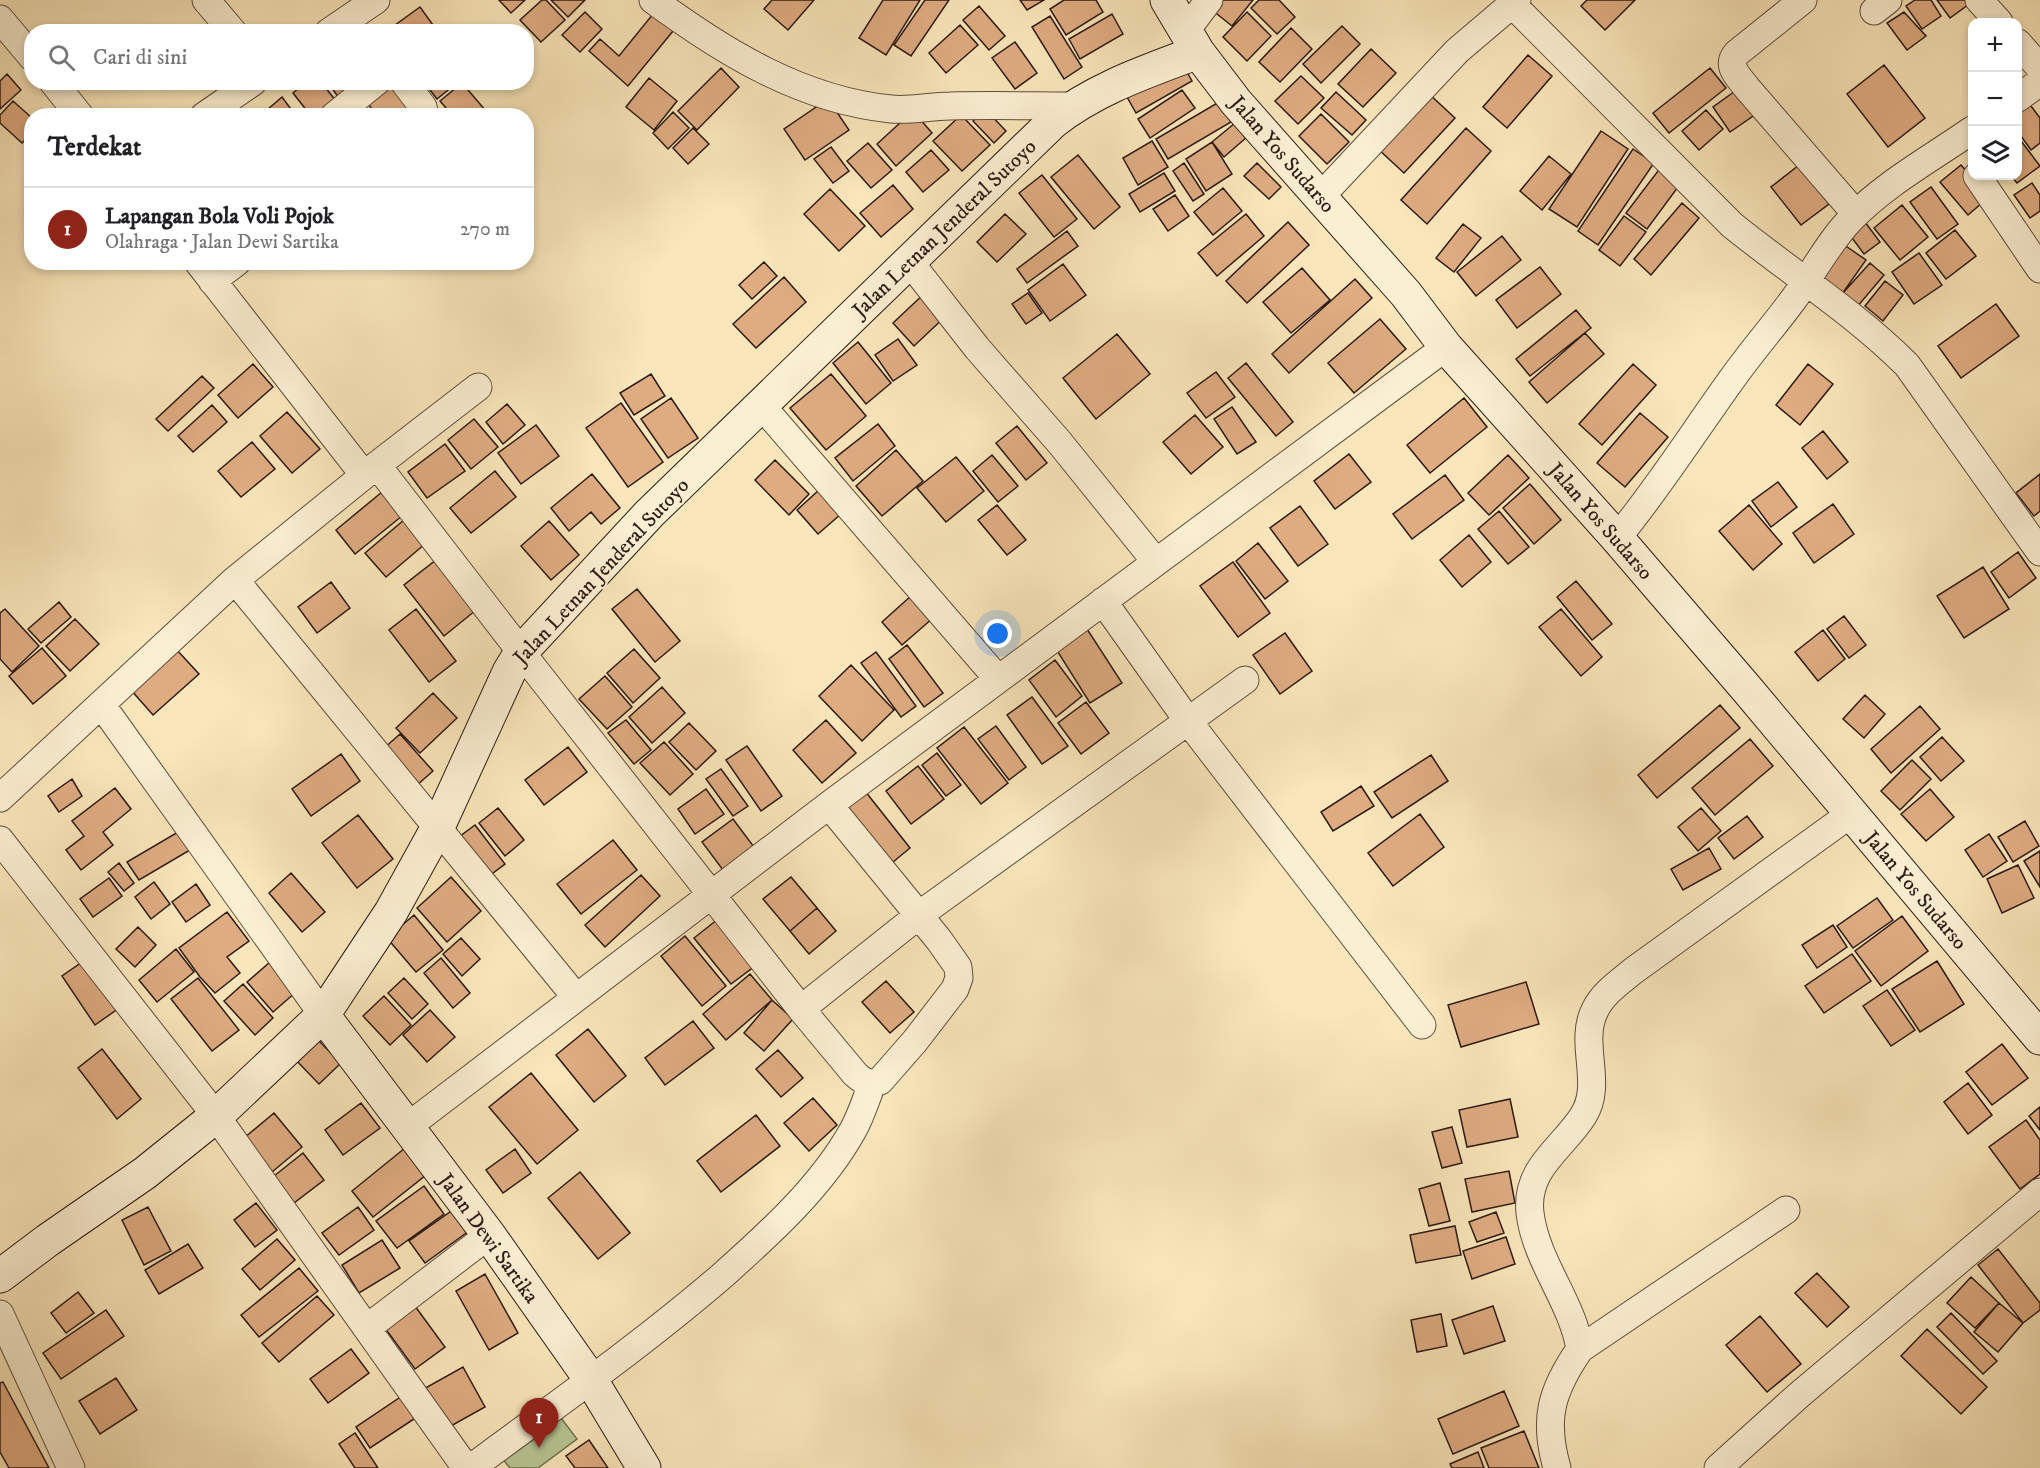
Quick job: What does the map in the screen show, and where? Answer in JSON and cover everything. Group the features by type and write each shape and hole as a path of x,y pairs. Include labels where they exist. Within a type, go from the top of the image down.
{"street":[{"path":"206,0 226,24"},
{"path":"341,24 376,0"},
{"path":"653,0 702,36 790,84 834,99 892,109 950,106 1074,106"},
{"name":"Jalan Yos Sudarso","path":"1167,0 1192,42 1236,102 1406,294 1446,347 1617,538 2040,1038"},
{"path":"1192,42 1209,0"},
{"path":"1803,0 1737,53 1732,59 1732,67 1747,88 1856,214"},
{"path":"1979,0 1995,18"},
{"path":"1321,196 1457,51 1514,2 1732,225 1769,255 1807,281 1888,346 1907,365 2040,552"},
{"path":"0,19 24,48"},
{"name":"Jalan Letnan Jenderal Sutoyo","path":"1,1271 145,1173 216,1116 323,1015 391,912 438,827 520,652 649,514 1053,122 1074,106 1192,42"},
{"path":"2022,48 2040,68"},
{"path":"2022,95 2040,82"},
{"path":"59,90 74,108"},
{"path":"216,108 241,90"},
{"path":"344,108 366,90"},
{"path":"410,90 423,108"},
{"path":"1617,538 1652,495 1732,378 1807,281 1823,254 1856,214 1894,183 1963,136 1968,155"},
{"path":"1980,180 2040,269"},
{"path":"909,261 977,348 1060,443 1156,562"},
{"path":"205,272 520,652 801,1009 855,1074 864,1082 872,1084 880,1081 915,1041 955,988 959,978 958,967 919,915 829,805"},
{"path":"407,1126 711,893 1446,347"},
{"path":"0,798 235,580 370,470 478,387"},
{"path":"761,405 998,679"},
{"path":"235,580 575,996"},
{"path":"1103,601 1188,721 1422,1025"},
{"path":"801,1009 919,915 1245,680"},
{"path":"101,704 323,1015"},
{"path":"1580,1349 1578,1333 1535,1236 1530,1212 1530,1190 1539,1170 1583,1116 1588,1105 1592,1087 1589,1026 1595,1008 1607,993 1633,971 1852,813"},
{"path":"0,840 216,1116 466,1468"},
{"name":"Jalan Dewi Sartika","path":"323,1015 489,1235 591,1380 644,1468"},
{"path":"471,1468 682,1310 773,1230 801,1200 854,1130 872,1084"},
{"path":"1718,1468 1799,1395 2040,1192"},
{"path":"1557,1468 1551,1444 1550,1410 1568,1367 1580,1349 1786,1210"},
{"path":"367,1328 489,1235"},
{"path":"0,1314 71,1468"}],"green space":[{"path":"558,1414 577,1439 538,1468 510,1468 501,1457"}],"building":[{"path":"499,0 525,0 511,13"},
{"path":"542,0 546,0 565,20 541,42 534,35 534,24 524,24 520,20"},
{"path":"551,0 585,0 568,17"},
{"path":"772,0 814,0 788,30 764,9"},
{"path":"883,0 920,0 886,55 859,38"},
{"path":"925,0 949,0 911,56 894,45"},
{"path":"1020,0 1044,0 1027,10"},
{"path":"1064,0 1096,0 1103,12 1066,35 1050,9"},
{"path":"1221,0 1253,0 1232,26 1212,10"},
{"path":"1259,0 1279,0 1295,17 1277,34 1251,8"},
{"path":"1587,0 1635,0 1605,30 1581,6"},
{"path":"1915,0 1931,0 1941,16 1922,29 1906,6"},
{"path":"1937,0 1971,0 1972,2 1950,18"},
{"path":"979,6 1005,36 989,50 963,20"},
{"path":"420,7 432,24 397,24"},
{"path":"585,12 602,29 580,52 562,35"},
{"path":"1247,12 1271,36 1247,61 1223,37"},
{"path":"1904,12 1926,36 1907,50 1887,23"},
{"path":"653,14 673,31 628,86 589,51 600,39 619,56"},
{"path":"1112,14 1123,34 1080,59 1069,39"},
{"path":"1050,16 1082,67 1064,79 1032,27"},
{"path":"960,25 978,45 946,73 929,53"},
{"path":"1342,26 1360,44 1321,83 1303,64"},
{"path":"1291,28 1312,49 1280,82 1259,62"},
{"path":"1015,42 1037,73 1015,89 992,58"},
{"path":"1371,49 1396,73 1363,107 1338,84"},
{"path":"1528,55 1552,76 1507,128 1483,107"},
{"path":"1183,65 1192,81 1136,113 1127,97"},
{"path":"1884,65 1925,118 1888,147 1847,94"},
{"path":"721,68 739,87 697,130 678,111"},
{"path":"1710,68 1726,88 1669,133 1653,113"},
{"path":"7,74 21,90 0,109 0,81"},
{"path":"1301,76 1324,98 1298,124 1275,101"},
{"path":"649,78 677,101 654,130 626,107"},
{"path":"1738,89 1756,114 1730,132 1713,107"},
{"path":"297,90 327,90 336,101 327,108 305,108 293,93"},
{"path":"333,90 353,90 340,100"},
{"path":"387,90 402,90 415,108 371,108 368,104"},
{"path":"430,90 448,90 437,99"},
{"path":"453,90 468,90 483,108 446,108 440,101"},
{"path":"1182,90 1195,108 1150,138 1138,119"},
{"path":"1336,92 1366,120 1352,135 1321,108"},
{"path":"1428,93 1455,118 1404,173 1377,148"},
{"path":"282,97 290,108 269,108"},
{"path":"2025,98 2040,118 2040,143 2031,150 2022,138 2022,100"},
{"path":"828,99 849,130 805,160 784,129"},
{"path":"13,101 24,111 24,141 22,143 0,123 0,115"},
{"path":"1219,102 1231,122 1168,159 1156,139"},
{"path":"985,109 1006,131 994,143 973,121"},
{"path":"1706,110 1723,129 1699,150 1682,131"},
{"path":"913,111 932,133 896,166 877,144"},
{"path":"673,112 689,128 668,149 653,133"},
{"path":"1321,114 1349,142 1327,164 1299,136"},
{"path":"961,115 990,145 962,171 933,141"},
{"path":"1235,123 1247,137 1224,157 1212,142"},
{"path":"693,128 709,144 688,164 673,148"},
{"path":"1466,128 1491,151 1427,224 1401,200"},
{"path":"1601,131 1628,149 1577,227 1549,209"},
{"path":"1152,141 1168,167 1138,185 1123,158"},
{"path":"1212,142 1232,174 1206,191 1186,159"},
{"path":"2022,142 2040,166 2022,179"},
{"path":"868,143 892,170 871,188 847,161"},
{"path":"831,147 849,171 833,183 814,159"},
{"path":"1633,149 1654,163 1598,245 1578,231"},
{"path":"931,150 949,170 923,192 906,172"},
{"path":"1078,155 1120,207 1094,229 1051,177"},
{"path":"1549,156 1571,174 1542,210 1520,191"},
{"path":"1184,163 1204,194 1193,201 1173,171"},
{"path":"1257,163 1281,187 1269,199 1244,176"},
{"path":"1799,165 1829,204 1801,225 1771,187"},
{"path":"1961,165 1968,173 1968,180 1974,180 1989,197 1968,215 1940,182"},
{"path":"1661,167 1681,183 1647,229 1626,213"},
{"path":"1164,173 1175,191 1140,212 1129,194"},
{"path":"1042,175 1077,219 1054,237 1019,193"},
{"path":"2032,183 2040,195 2040,211 2030,218 2014,195"},
{"path":"893,185 913,209 881,237 860,213"},
{"path":"1931,187 1958,224 1937,239 1910,202"},
{"path":"1223,188 1242,211 1213,235 1194,212"},
{"path":"830,189 865,226 839,251 804,214"},
{"path":"1175,195 1189,216 1168,231 1153,209"},
{"path":"1682,203 1699,218 1651,275 1634,259"},
{"path":"1902,205 1928,237 1900,260 1874,228"},
{"path":"1005,214 1026,234 997,262 977,242"},
{"path":"1246,214 1264,236 1217,276 1198,253"},
{"path":"1624,216 1646,232 1620,266 1599,250"},
{"path":"1288,222 1309,245 1247,303 1226,281"},
{"path":"1865,222 1880,242 1864,254 1849,234"},
{"path":"1463,224 1481,238 1454,272 1436,258"},
{"path":"1955,230 1976,256 1946,279 1926,253"},
{"path":"1067,231 1078,246 1027,283 1017,269"},
{"path":"1502,236 1521,260 1476,296 1457,272"},
{"path":"1840,242 1866,260 1842,294 1816,276"},
{"path":"1919,253 1942,285 1914,304 1892,272"},
{"path":"764,262 777,276 752,299 739,285"},
{"path":"1870,263 1884,275 1857,307 1842,294"},
{"path":"1063,264 1086,295 1050,321 1028,290"},
{"path":"1540,267 1561,294 1517,328 1496,300"},
{"path":"1302,268 1330,300 1291,333 1263,302"},
{"path":"784,277 806,302 756,348 733,324"},
{"path":"1355,279 1372,298 1289,373 1272,354"},
{"path":"1885,281 1903,295 1883,321 1865,306"},
{"path":"927,291 948,314 914,346 893,323"},
{"path":"1028,293 1042,313 1026,324 1012,304"},
{"path":"1996,304 2019,336 1961,378 1938,346"},
{"path":"1576,310 1591,328 1530,376 1516,359"},
{"path":"1380,319 1406,349 1354,393 1328,363"},
{"path":"1585,333 1604,354 1547,403 1529,382"},
{"path":"1117,334 1150,374 1096,419 1063,378"},
{"path":"898,339 917,365 893,381 875,355"},
{"path":"858,342 891,383 866,404 833,363"},
{"path":"1246,363 1293,422 1276,436 1228,378"},
{"path":"253,364 273,387 238,418 218,395"},
{"path":"1633,364 1656,385 1602,445 1579,424"},
{"path":"1808,364 1833,384 1800,425 1776,405"},
{"path":"1216,372 1235,397 1206,418 1187,393"},
{"path":"651,374 665,396 634,415 620,393"},
{"path":"831,374 866,416 826,450 790,408"},
{"path":"202,376 214,388 168,431 156,419"},
{"path":"671,398 698,438 668,458 641,419"},
{"path":"1464,398 1487,427 1430,473 1407,445"},
{"path":"621,403 663,462 628,487 586,428"},
{"path":"507,404 525,425 503,444 486,422"},
{"path":"212,405 227,422 193,452 178,436"},
{"path":"1232,407 1256,442 1237,454 1214,419"},
{"path":"287,412 320,449 292,473 260,436"},
{"path":"1640,413 1668,437 1625,487 1597,463"},
{"path":"1195,415 1223,447 1191,474 1163,442"},
{"path":"474,419 498,447 471,469 448,440"},
{"path":"878,424 895,446 853,481 835,458"},
{"path":"536,425 559,456 521,484 498,453"},
{"path":"1017,426 1047,463 1026,480 996,443"},
{"path":"1823,431 1848,462 1827,479 1802,448"},
{"path":"252,442 275,469 241,497 218,471"},
{"path":"445,444 465,471 427,498 408,472"},
{"path":"896,450 923,481 882,516 856,486"},
{"path":"1349,454 1371,482 1335,509 1314,481"},
{"path":"992,455 1018,486 998,502 973,471"},
{"path":"1508,455 1529,478 1489,515 1468,493"},
{"path":"956,457 984,491 946,522 917,488"},
{"path":"775,460 809,494 789,515 755,480"},
{"path":"495,471 516,497 471,533 450,508"},
{"path":"592,474 620,508 601,524 591,512 569,531 551,508"},
{"path":"2040,474 2040,511 2034,516 2016,493"},
{"path":"1445,475 1464,500 1412,539 1393,514"},
{"path":"1778,482 1797,507 1771,527 1752,501"},
{"path":"1530,484 1561,520 1534,544 1503,508"},
{"path":"819,490 841,514 818,534 797,510"},
{"path":"382,492 402,516 355,554 336,530"},
{"path":"1833,504 1854,534 1814,563 1793,533"},
{"path":"997,505 1026,540 1007,555 978,520"},
{"path":"1749,505 1782,544 1753,570 1719,531"},
{"path":"1300,506 1328,544 1298,566 1270,528"},
{"path":"1499,511 1529,547 1508,564 1478,529"},
{"path":"411,514 432,538 386,577 365,553"},
{"path":"549,521 579,555 551,580 521,546"},
{"path":"1469,535 1491,562 1462,587 1440,560"},
{"path":"1258,543 1288,581 1265,599 1236,561"},
{"path":"2018,552 2036,578 2009,598 1991,572"},
{"path":"441,556 481,606 444,636 404,585"},
{"path":"1233,562 1270,613 1238,637 1200,586"},
{"path":"1983,567 2009,609 1964,638 1937,596"},
{"path":"1576,581 1612,624 1592,640 1557,597"},
{"path":"331,582 350,608 317,633 298,607"},
{"path":"637,589 680,641 655,662 612,609"},
{"path":"912,595 933,618 902,645 882,622"},
{"path":"59,602 71,617 41,643 28,629"},
{"path":"5,609 39,646 12,672 0,659 0,613"},
{"path":"416,609 456,661 429,682 389,630"},
{"path":"1561,609 1602,657 1581,676 1539,627"},
{"path":"1844,616 1866,645 1849,658 1827,629"},
{"path":"75,619 99,644 70,671 46,646"},
{"path":"1087,629 1122,683 1090,703 1056,649"},
{"path":"1823,630 1845,659 1818,681 1795,652"},
{"path":"1285,633 1312,671 1280,694 1253,655"},
{"path":"907,645 943,693 924,707 889,659"},
{"path":"42,648 66,676 33,704 9,676"},
{"path":"176,649 199,674 153,715 131,690"},
{"path":"634,649 660,678 633,703 607,673"},
{"path":"876,652 916,706 901,717 861,663"},
{"path":"1055,660 1082,696 1056,717 1029,680"},
{"path":"851,665 894,710 862,741 819,696"},
{"path":"605,676 632,707 607,729 579,699"},
{"path":"662,687 685,713 652,743 629,717"},
{"path":"433,693 457,718 420,753 396,728"},
{"path":"1865,695 1885,714 1864,738 1843,719"},
{"path":"1032,697 1068,746 1042,764 1007,715"},
{"path":"1086,702 1109,733 1081,754 1058,723"},
{"path":"1720,705 1740,728 1657,798 1638,775"},
{"path":"1920,706 1940,729 1891,773 1871,749"},
{"path":"626,720 651,750 634,764 608,733"},
{"path":"826,720 856,753 822,783 793,750"},
{"path":"689,723 716,751 696,770 669,742"},
{"path":"996,726 1026,767 1009,780 978,739"},
{"path":"964,727 1008,783 981,804 937,748"},
{"path":"400,734 433,771 416,786 383,749"},
{"path":"1942,737 1964,761 1941,781 1920,757"},
{"path":"1750,739 1773,766 1715,815 1692,788"},
{"path":"664,742 693,774 670,795 640,763"},
{"path":"747,746 782,796 761,811 726,760"},
{"path":"568,747 587,772 544,805 525,780"},
{"path":"937,753 961,785 946,796 922,765"},
{"path":"341,754 360,781 311,816 292,789"},
{"path":"1431,755 1448,781 1392,818 1374,792"},
{"path":"1912,760 1931,779 1900,810 1881,791"},
{"path":"918,766 944,799 911,824 886,791"},
{"path":"721,769 748,806 733,816 706,779"},
{"path":"72,779 82,796 59,812 48,796"},
{"path":"1361,786 1374,806 1333,831 1321,812"},
{"path":"115,788 131,809 103,832 113,845 81,870 66,850 84,836 72,821"},
{"path":"706,789 724,814 695,834 678,809"},
{"path":"1930,789 1954,817 1926,841 1901,814"},
{"path":"865,791 910,848 887,867 842,809"},
{"path":"498,808 524,840 505,856 479,823"},
{"path":"1701,808 1721,831 1698,851 1678,827"},
{"path":"1420,814 1444,847 1393,886 1368,853"},
{"path":"358,815 393,859 357,888 322,843"},
{"path":"1747,816 1763,837 1734,859 1718,838"},
{"path":"733,819 757,851 726,874 702,842"},
{"path":"2025,821 2039,846 2013,862 1998,837"},
{"path":"475,825 505,864 485,879 455,840"},
{"path":"178,832 190,850 139,880 127,862"},
{"path":"1989,834 2007,861 1983,877 1965,850"},
{"path":"613,840 637,870 581,914 557,884"},
{"path":"1709,848 1721,869 1683,890 1671,869"},
{"path":"2040,851 2040,887 2024,861"},
{"path":"119,863 134,883 124,891 108,872"},
{"path":"2018,865 2034,898 2002,913 1987,879"},
{"path":"291,873 325,912 302,932 269,893"},
{"path":"641,875 660,896 605,947 585,925"},
{"path":"451,877 481,911 447,942 417,908"},
{"path":"791,877 817,908 790,931 763,899"},
{"path":"109,878 122,896 93,917 80,899"},
{"path":"154,882 170,904 151,919 135,897"},
{"path":"196,884 210,905 186,922 172,902"},
{"path":"1877,898 1893,920 1853,948 1837,926"},
{"path":"817,908 836,931 809,954 790,931"},
{"path":"227,912 249,941 227,957 240,973 215,993 179,948"},
{"path":"414,915 443,950 416,972 387,938"},
{"path":"1902,916 1928,951 1881,986 1855,951"},
{"path":"718,919 755,966 731,984 694,938"},
{"path":"1833,925 1847,947 1817,968 1802,945"},
{"path":"138,927 156,945 135,967 116,949"},
{"path":"685,936 726,986 702,1006 661,956"},
{"path":"461,938 480,959 462,976 443,954"},
{"path":"176,949 194,972 157,1002 139,980"},
{"path":"1852,954 1871,981 1824,1013 1805,986"},
{"path":"88,958 122,1006 95,1025 62,976"},
{"path":"441,958 470,993 453,1008 424,973"},
{"path":"1937,961 1964,1004 1920,1032 1892,989"},
{"path":"270,962 296,992 273,1012 247,982"},
{"path":"750,974 772,1000 726,1040 703,1014"},
{"path":"198,978 239,1030 212,1051 171,999"},
{"path":"404,978 428,1004 412,1019 388,993"},
{"path":"886,981 914,1012 890,1033 862,1002"},
{"path":"1526,982 1539,1024 1461,1047 1448,1005"},
{"path":"243,984 273,1018 255,1035 224,1001"},
{"path":"1887,990 1915,1030 1891,1046 1863,1006"},
{"path":"384,996 411,1025 390,1045 363,1016"},
{"path":"772,1000 793,1019 764,1051 744,1033"},
{"path":"430,1010 455,1037 427,1062 403,1035"},
{"path":"693,1021 714,1048 665,1085 645,1058"},
{"path":"588,1029 626,1076 594,1102 556,1055"},
{"path":"313,1035 341,1063 319,1084 292,1056"},
{"path":"2002,1044 2028,1078 1992,1105 1966,1072"},
{"path":"102,1049 141,1099 117,1119 78,1068"},
{"path":"778,1050 803,1078 781,1097 756,1069"},
{"path":"531,1073 578,1130 537,1164 489,1107"},
{"path":"1968,1083 1992,1115 1968,1134 1944,1102"},
{"path":"813,1098 837,1125 809,1151 784,1123"},
{"path":"1510,1099 1518,1137 1467,1147 1459,1110"},
{"path":"361,1103 380,1128 343,1155 325,1130"},
{"path":"2040,1107 2040,1130 2029,1116"},
{"path":"274,1113 302,1147 266,1177 238,1143"},
{"path":"756,1115 780,1146 721,1192 697,1161"},
{"path":"2026,1120 2040,1140 2040,1174 2020,1189 1989,1147"},
{"path":"1452,1127 1462,1163 1442,1168 1432,1132"},
{"path":"405,1148 426,1175 373,1217 352,1191"},
{"path":"515,1149 531,1173 503,1193 486,1170"},
{"path":"303,1153 324,1180 290,1206 269,1180"},
{"path":"1509,1171 1515,1203 1472,1212 1465,1179"},
{"path":"580,1172 630,1233 598,1259 548,1198"},
{"path":"1440,1183 1450,1221 1429,1226 1419,1189"},
{"path":"424,1186 444,1214 397,1248 376,1221"},
{"path":"256,1203 277,1230 255,1247 234,1220"},
{"path":"148,1207 171,1251 144,1265 122,1220"},
{"path":"358,1207 374,1230 339,1255 322,1233"},
{"path":"457,1207 473,1228 425,1263 409,1241"},
{"path":"1496,1212 1504,1233 1477,1242 1469,1222"},
{"path":"1455,1226 1461,1255 1416,1263 1410,1235"},
{"path":"1506,1237 1515,1264 1472,1279 1463,1251"},
{"path":"277,1239 295,1260 260,1290 242,1269"},
{"path":"382,1240 400,1268 359,1293 342,1265"},
{"path":"188,1244 203,1268 159,1294 145,1270"},
{"path":"1998,1249 2040,1303 2040,1310 2023,1323 1978,1265"},
{"path":"299,1268 318,1291 259,1337 241,1315"},
{"path":"1817,1273 1849,1307 1827,1327 1795,1293"},
{"path":"485,1274 518,1333 489,1350 456,1291"},
{"path":"1971,1277 1999,1303 1975,1328 1947,1303"},
{"path":"78,1292 94,1313 66,1333 51,1313"},
{"path":"317,1296 334,1315 279,1362 262,1343"},
{"path":"412,1302 445,1347 415,1369 382,1324"},
{"path":"1999,1303 2023,1323 1998,1352 1974,1332"},
{"path":"1493,1306 1505,1341 1464,1354 1452,1320"},
{"path":"106,1310 124,1336 61,1379 43,1353"},
{"path":"1951,1313 1997,1361 1983,1374 1937,1327"},
{"path":"1441,1314 1447,1346 1417,1352 1411,1320"},
{"path":"1760,1316 1801,1364 1767,1392 1726,1345"},
{"path":"1927,1329 1987,1387 1961,1414 1901,1356"},
{"path":"351,1349 369,1373 328,1403 310,1379"},
{"path":"463,1367 485,1407 442,1431 420,1391"},
{"path":"116,1378 137,1410 100,1434 79,1401"},
{"path":"3,1382 49,1468 9,1468 0,1452 0,1383"},
{"path":"1504,1391 1519,1426 1453,1454 1438,1419"},
{"path":"402,1396 417,1417 370,1448 356,1427"},
{"path":"1524,1431 1539,1468 1489,1468 1481,1448"},
{"path":"355,1433 378,1468 355,1468 339,1444"},
{"path":"589,1440 608,1468 575,1468 566,1456"},
{"path":"1478,1452 1484,1468 1452,1468 1450,1464"}],"place":[{"name":"Lapangan Bola Voli Pojok","path":"539,1448"}]}
